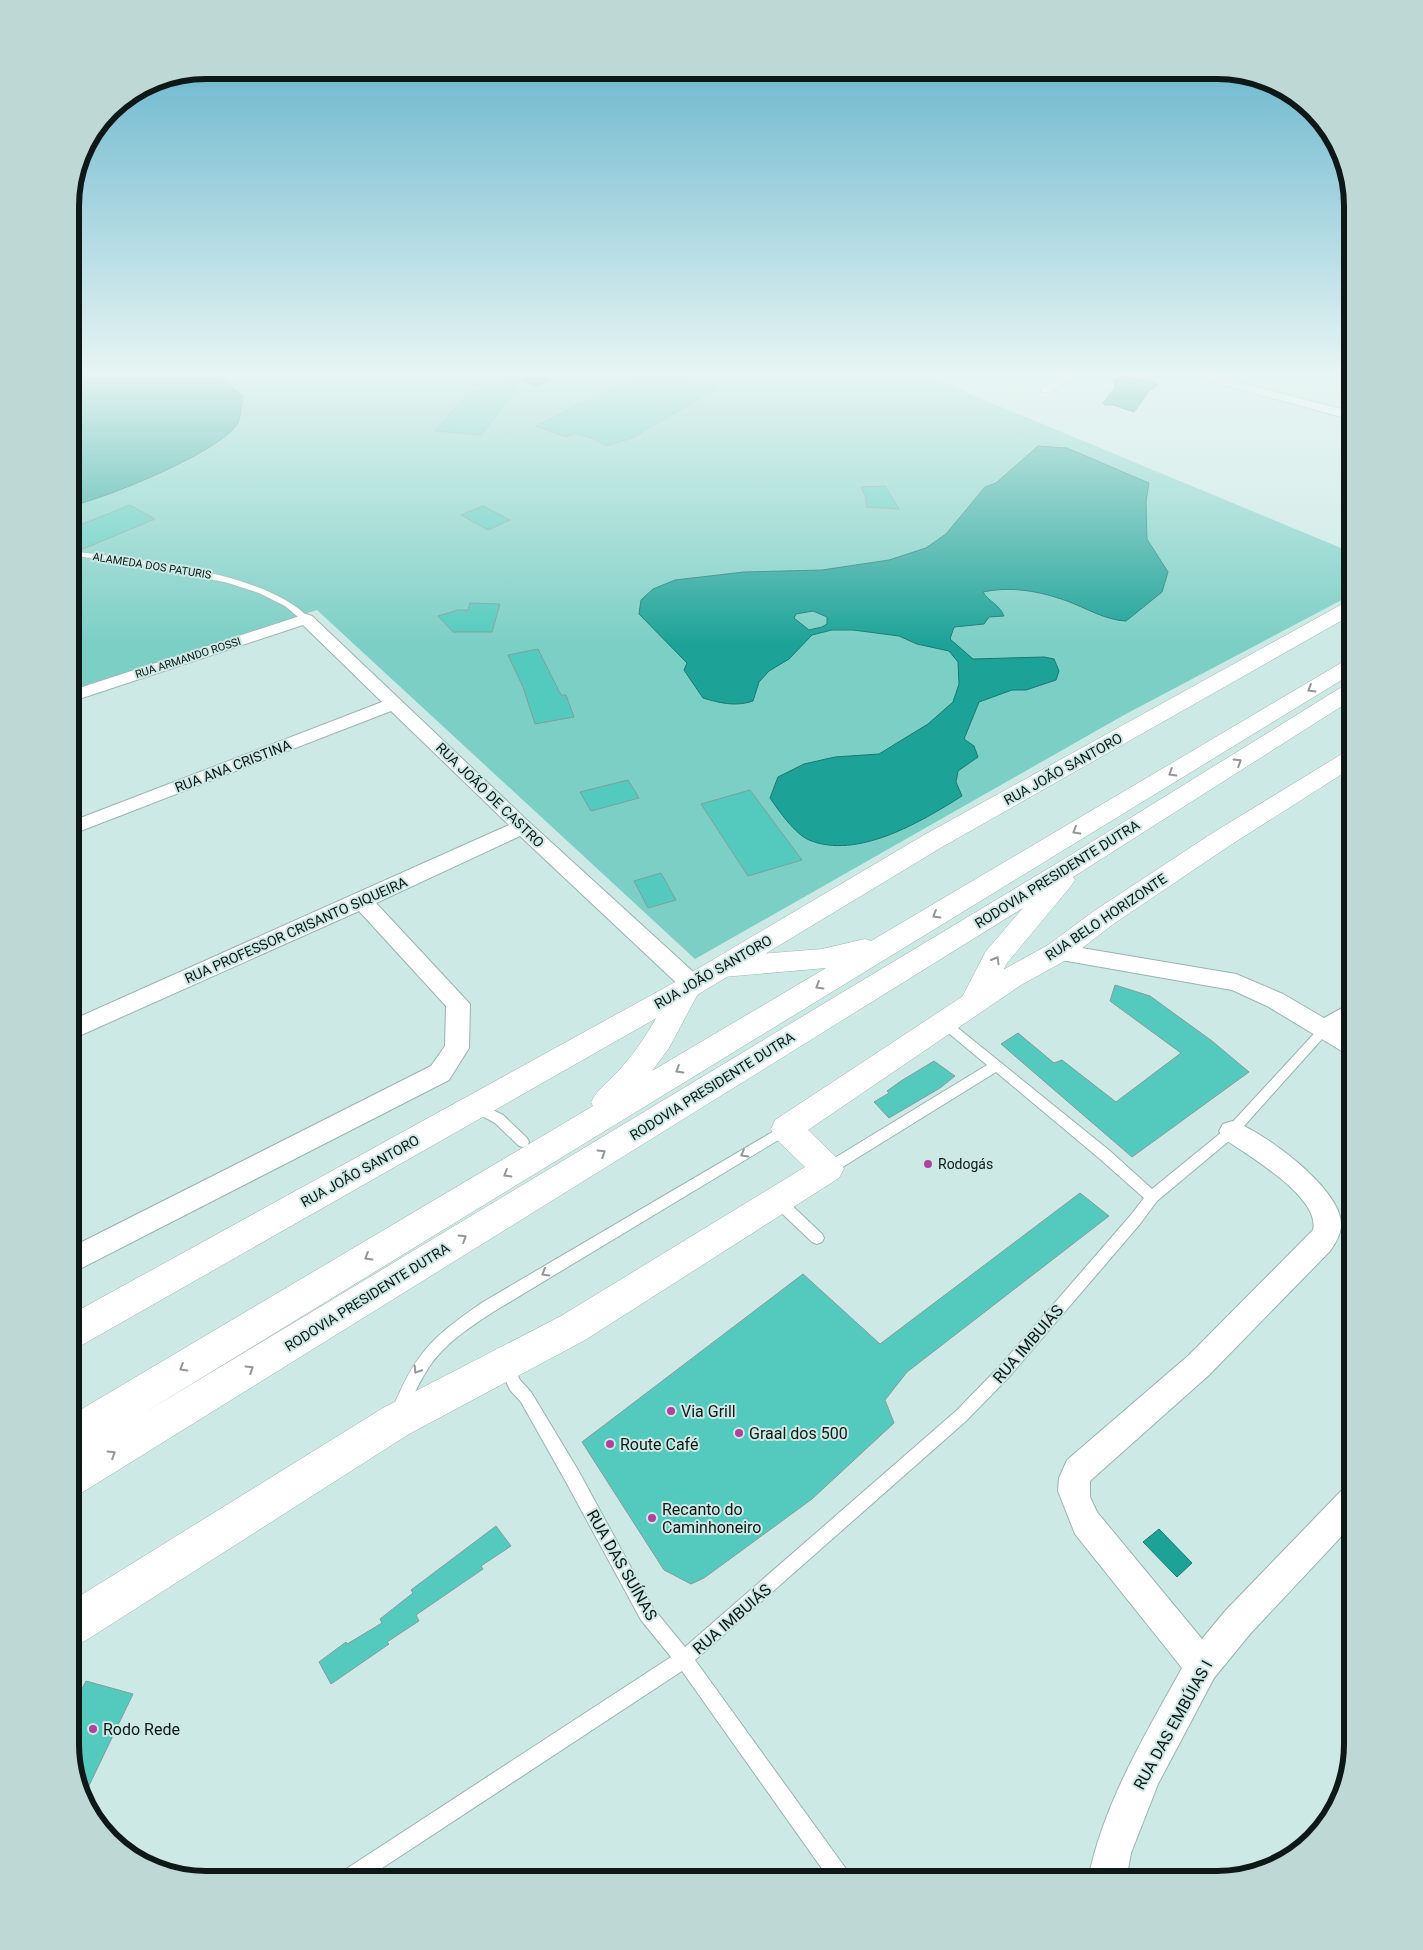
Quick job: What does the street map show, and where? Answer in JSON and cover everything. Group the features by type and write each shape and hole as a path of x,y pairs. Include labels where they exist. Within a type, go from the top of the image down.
{"main road":[{"name":"RUA JOÃO SANTORO","path":"79,1328 690,986 933,842 1344,611"},
{"name":"RODOVIA PRESIDENTE DUTRA","path":"79,1432 1344,669"},
{"name":"RODOVIA PRESIDENTE DUTRA","path":"79,1473 1078,862 1344,696"},
{"name":"RUA BELO HORIZONTE","path":"786,1129 1010,978 1058,952 1103,918 1220,840 1344,763"},
{"path":"973,1003 996,958 1078,862"},
{"path":"723,967 822,959 890,943"},
{"path":"579,1130 632,1076 659,1040 690,986"},
{"path":"79,1620 396,1421 573,1328 776,1199 828,1169 786,1129"}],"street":[{"name":"RUA ARMANDO ROSSI","path":"79,694 306,619"},
{"name":"RUA JOÃO DE CASTRO","path":"306,619 690,986"},
{"name":"RUA ANA CRISTINA","path":"79,826 395,703"},
{"name":"RUA PROFESSOR CRISANTO SIQUEIRA","path":"79,1027 362,901 522,826"},
{"path":"79,1257 440,1073 457,1048 458,1004 362,901"},
{"path":"1058,952 1236,982 1275,1000 1344,1042"},
{"name":"RUA IMBUIÁS","path":"1325,1029 1344,1017"},
{"path":"1202,1666 1086,1523 1072,1490 1073,1480 1078,1470 1199,1365 1320,1244 1327,1231 1328,1221 1321,1203 1309,1189 1232,1131"},
{"name":"RUA DAS EMBÚIAS I","path":"1109,1871 1112,1853 1144,1773 1202,1666 1238,1622 1344,1510"}],"lane":[{"name":"ALAMEDA DOS PATURIS","path":"79,554 216,576 289,603"},
{"name":"RUA JOÃO DE CASTRO","path":"289,603 306,619"},
{"path":"944,1023 1105,1155 1152,1197"},
{"name":"RUA IMBUIÁS","path":"361,1871 684,1659 961,1416 1004,1372 1136,1220 1152,1197 1232,1131 1325,1029"},
{"path":"828,1169 996,1066"},
{"path":"476,1106 499,1119 524,1142"},
{"path":"396,1421 412,1378 428,1353 446,1336 488,1307 786,1129"},
{"path":"776,1199 817,1238"},
{"path":"587,1248 591,1233"},
{"name":"RUA DAS SUÍNAS","path":"505,1363 515,1385 526,1398 572,1476 647,1614 684,1659 836,1871"}],"shaded area":[{"path":"79,463 1136,463 1344,549 1344,599 1124,715 695,959 317,610 79,687"},
{"path":"79,463 180,463 134,484 79,504"},
{"path":"1019,463 1102,463 1149,483 1146,502 1147,539 1168,572 1162,592 1126,621 1103,616 1067,601 1036,592 1004,589 983,592 1004,616 989,617 984,624 954,627 950,639 973,659 1044,657 1054,659 1059,671 1056,680 1026,690 1012,690 979,702 964,739 974,746 978,757 958,771 956,782 962,796 908,827 868,842 828,845 809,840 793,828 770,798 778,777 804,764 835,757 879,754 928,724 953,702 959,684 958,662 949,651 917,644 899,636 853,630 832,630 812,635 789,659 769,671 759,682 753,701 740,704 722,703 703,698 684,670 687,663 639,614 641,600 653,589 675,580 744,572 822,570 889,560 926,548 946,534 985,487 996,483","holes":["813,611 827,617 827,624 809,630 794,618 796,614"]},
{"path":"1159,1529 1192,1563 1177,1577 1143,1542"}],"building":[{"path":"885,486 899,509 866,507 866,498 861,487"},
{"path":"130,505 155,519 83,549 79,547 79,525"},
{"path":"483,506 510,520 488,530 461,515"},
{"path":"470,603 500,604 492,632 453,632 438,616 458,610 468,610"},
{"path":"538,649 561,695 566,695 574,717 535,724 523,687 508,655"},
{"path":"628,780 639,798 591,811 580,792"},
{"path":"750,790 802,860 748,876 701,804"},
{"path":"661,873 676,900 648,908 634,881"},
{"path":"1115,985 1150,996 1212,1041 1249,1072 1132,1157 1001,1044 1018,1033 1054,1063 1062,1060 1116,1102 1181,1053 1110,1001"},
{"path":"934,1061 955,1076 940,1088 889,1118 874,1102 889,1093 887,1091 901,1081"},
{"name":"Graal dos 500","path":"1080,1193 1109,1216 907,1372 885,1400 894,1423 812,1499 704,1578 691,1584 664,1570 582,1442 803,1274 880,1344"},
{"path":"496,1526 511,1546 481,1566 483,1569 416,1615 419,1621 387,1642 389,1644 331,1684 319,1662 346,1642 347,1644 382,1623 380,1619 413,1593 411,1590"},
{"name":"Rodo Rede","path":"86,1681 133,1694 87,1790 80,1761 79,1695"}],"place":[{"name":"Rodogás","path":"928,1164"},
{"name":"Via Grill","path":"671,1411"},
{"name":"Graal dos 500","path":"739,1433"},
{"name":"Route Café","path":"610,1444"},
{"name":"Recanto do Caminhoneiro","path":"652,1518"},
{"name":"Rodo Rede","path":"93,1729"}]}
